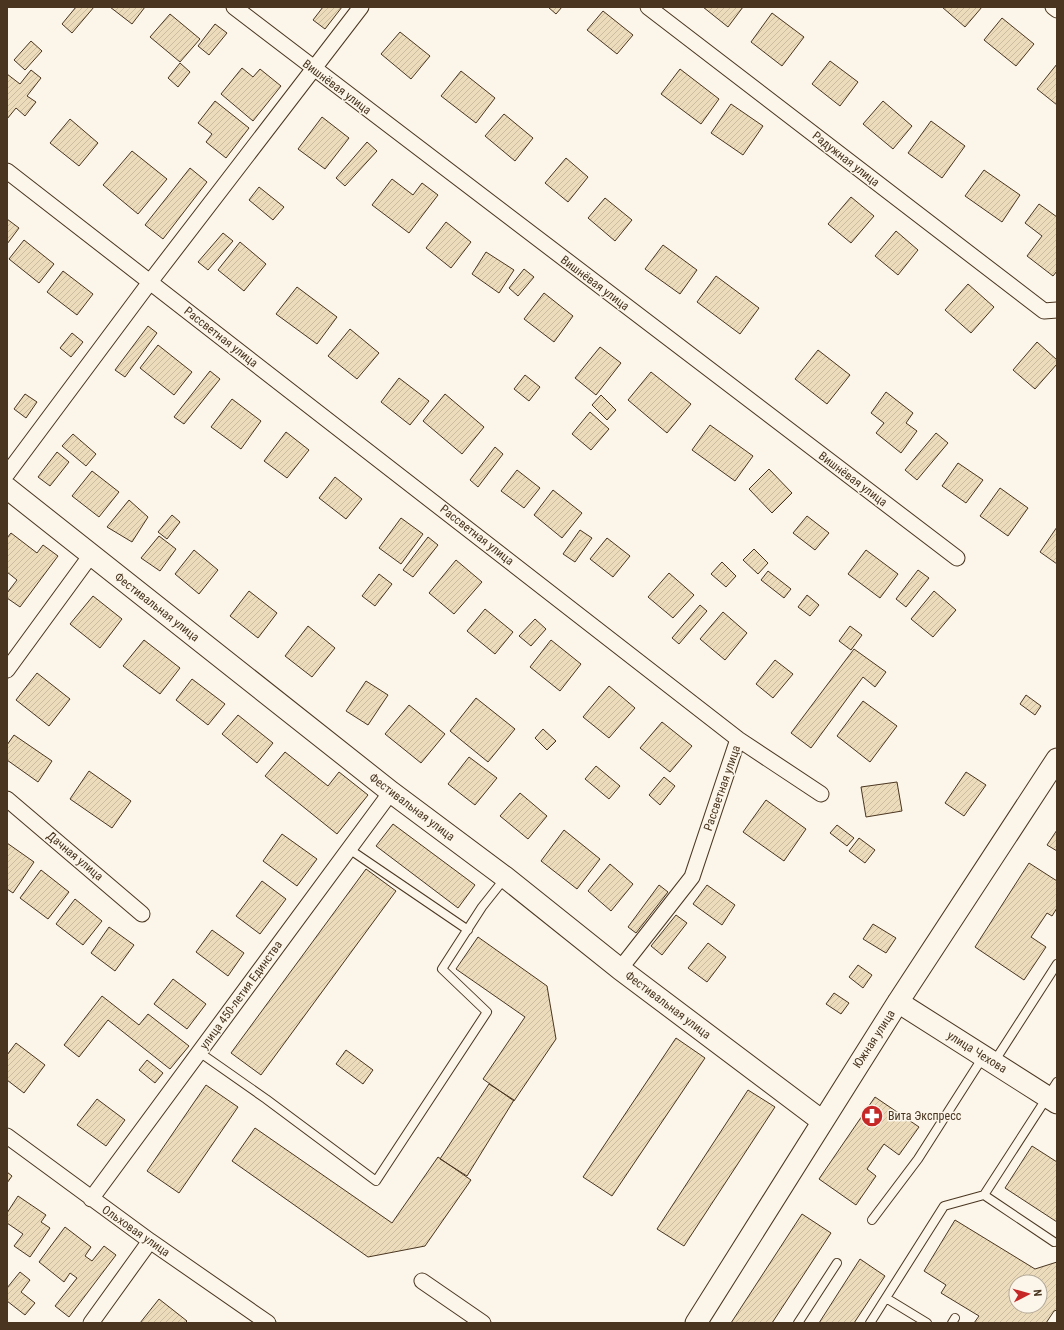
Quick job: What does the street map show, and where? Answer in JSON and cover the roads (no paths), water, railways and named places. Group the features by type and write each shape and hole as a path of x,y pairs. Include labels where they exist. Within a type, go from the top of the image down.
{"street":[{"name":"Вишнёвая улица","path":"234,7 312,68 957,558"},
{"path":"7,474 150,282 360,7"},
{"name":"Радужная улица","path":"648,7 1051,311"},
{"path":"1053,7 1057,10"},
{"name":"Рассветная улица","path":"7,171 738,738 692,877 620,969"},
{"name":"Фестивальная улица","path":"7,488 391,792 505,877 620,969 822,1121"},
{"path":"7,670 91,555"},
{"path":"738,738 821,794"},
{"name":"Южная улица","path":"696,1323 898,1002 1057,759"},
{"name":"улица 450-летия Единства","path":"91,1199 391,792"},
{"name":"Дачная улица","path":"7,799 142,914"},
{"name":"улица Чехова","path":"898,1002 988,1059 1054,1093"},
{"name":"Ольховая улица","path":"7,1136 91,1199 268,1323"},
{"path":"91,1323 150,1241"},
{"path":"422,1281 483,1323"}],"lane":[{"path":"349,849 468,930"},
{"path":"199,1052 266,1099 376,1181 487,1012 442,969 505,877"},
{"path":"872,1220 918,1159 1057,964"},
{"path":"870,1323 944,1206 984,1195 1054,1093"},
{"path":"984,1195 1054,1242"},
{"path":"798,1323 837,1263"},
{"path":"886,1298 926,1323"}],"place":[{"name":"Вита Экспресс","path":"872,1116"}]}
